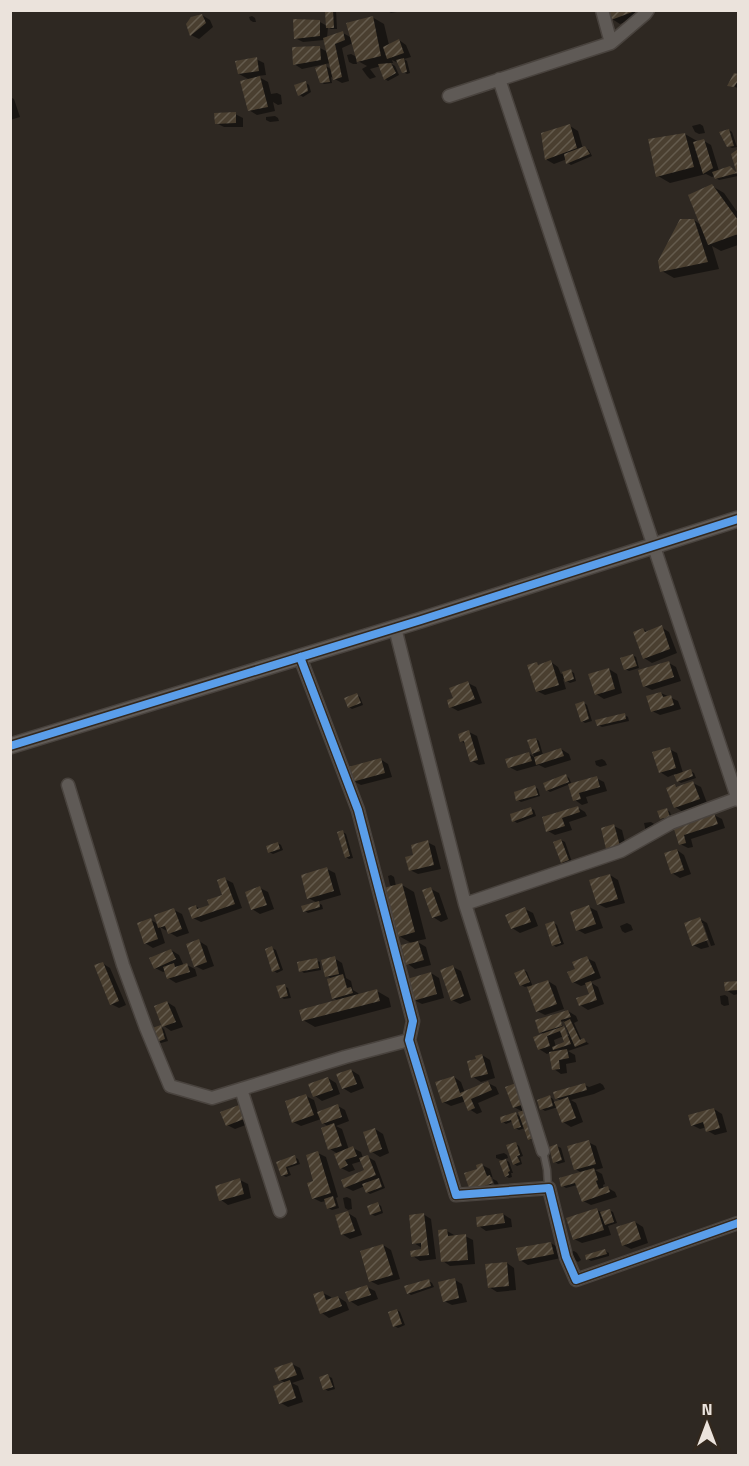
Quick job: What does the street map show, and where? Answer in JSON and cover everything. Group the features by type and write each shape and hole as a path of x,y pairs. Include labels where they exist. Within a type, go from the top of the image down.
{"street":[{"path":"602,10 611,43"},
{"path":"449,96 611,43 648,10"},
{"path":"465,904 621,851 671,823 738,799 499,79"},
{"path":"10,747 738,519"},
{"path":"395,628 465,904 543,1151"},
{"path":"300,657 358,810 413,1021 409,1040 456,1195 549,1188 566,1257 576,1280 738,1223"},
{"path":"68,785 123,964 170,1086 212,1098 409,1040"},
{"path":"241,1089 280,1210"}],"lane":[{"path":"543,1151 549,1188"}],"building":[{"path":"325,10 333,10 334,28 326,28"},
{"path":"607,10 635,10 635,11 611,20"},
{"path":"202,14 206,23 190,36 186,24 191,17"},
{"path":"373,16 381,56 357,62 346,23"},
{"path":"293,19 320,20 320,36 294,39"},
{"path":"343,31 345,40 335,44 342,77 333,80 323,38"},
{"path":"399,39 404,53 387,59 383,47"},
{"path":"320,46 321,60 293,65 292,47"},
{"path":"257,57 259,71 238,74 235,61"},
{"path":"404,58 407,72 402,73 396,60"},
{"path":"391,63 396,73 384,80 378,64"},
{"path":"326,64 330,82 320,83 315,68"},
{"path":"734,73 738,74 738,81 734,87 727,86"},
{"path":"260,76 268,107 248,111 240,81"},
{"path":"306,81 308,91 298,96 294,85"},
{"path":"236,112 236,123 215,124 214,113"},
{"path":"570,124 577,148 545,160 541,133"},
{"path":"729,129 734,146 727,147 719,132"},
{"path":"685,133 694,167 656,177 648,139"},
{"path":"704,139 713,168 703,174 693,142"},
{"path":"585,146 590,154 566,164 564,154"},
{"path":"738,149 738,177 731,154"},
{"path":"730,166 737,173 715,179 712,172"},
{"path":"712,184 738,220 738,234 708,245 688,195"},
{"path":"680,219 694,219 708,262 660,272 658,261"},
{"path":"662,625 670,649 643,659 633,632 643,628 645,632"},
{"path":"633,654 637,666 624,670 620,658"},
{"path":"551,660 559,685 536,692 527,665 537,662 538,665"},
{"path":"669,661 674,677 643,687 638,670"},
{"path":"609,668 615,689 595,695 588,674"},
{"path":"571,669 574,679 565,682 562,672"},
{"path":"468,681 475,699 449,708 447,700 453,698 449,688"},
{"path":"661,692 663,697 671,695 674,705 651,712 646,696"},
{"path":"357,693 361,703 348,708 344,698"},
{"path":"584,701 589,719 581,722 575,704"},
{"path":"625,713 626,719 597,726 595,720"},
{"path":"469,730 478,760 470,762 464,741 460,742 458,734"},
{"path":"536,738 540,751 532,754 527,740"},
{"path":"670,747 676,768 659,773 652,752"},
{"path":"561,748 564,756 536,765 534,757"},
{"path":"529,752 532,761 508,768 505,759"},
{"path":"381,758 385,773 352,782 348,767"},
{"path":"691,769 693,776 677,782 674,775"},
{"path":"566,774 569,782 546,791 543,783"},
{"path":"597,776 600,787 579,793 581,799 573,801 568,784"},
{"path":"693,781 700,799 674,808 666,788"},
{"path":"535,785 538,795 516,801 514,792"},
{"path":"578,806 580,812 562,818 565,826 546,832 542,817"},
{"path":"531,807 533,814 512,822 510,814"},
{"path":"667,808 670,817 660,819 657,811"},
{"path":"714,813 718,824 684,835 686,843 679,845 673,826"},
{"path":"614,824 620,846 606,849 601,828"},
{"path":"343,830 350,856 345,858 337,832"},
{"path":"561,839 569,860 561,863 553,842"},
{"path":"428,840 434,865 409,871 405,857 413,855 411,845"},
{"path":"278,842 280,849 268,853 266,846"},
{"path":"677,849 684,870 671,874 664,853"},
{"path":"327,867 334,891 307,899 301,875"},
{"path":"610,874 618,899 597,905 589,880"},
{"path":"225,877 235,904 192,919 188,908 196,905 197,909 209,905 207,900 222,895 217,880"},
{"path":"402,883 415,932 398,937 384,888"},
{"path":"260,886 267,905 251,910 245,892"},
{"path":"431,887 441,915 432,918 422,890"},
{"path":"319,901 320,907 303,912 301,906"},
{"path":"589,905 596,924 576,931 570,912"},
{"path":"525,907 531,922 511,929 505,915"},
{"path":"174,908 182,929 168,934 165,926 158,928 154,915"},
{"path":"700,917 708,940 692,946 684,923"},
{"path":"151,918 158,939 144,944 137,923"},
{"path":"554,921 561,943 552,946 545,924"},
{"path":"199,939 207,962 194,967 186,944"},
{"path":"418,941 424,960 406,965 401,945"},
{"path":"272,946 280,969 272,972 265,949"},
{"path":"171,949 176,959 154,969 149,958"},
{"path":"335,956 339,974 325,977 321,960"},
{"path":"587,956 595,973 572,983 567,972 575,969 572,962"},
{"path":"317,958 319,968 299,972 297,962"},
{"path":"103,962 119,1001 110,1005 94,965"},
{"path":"174,963 175,967 187,963 190,972 167,979 163,967"},
{"path":"453,965 464,996 451,1001 440,970"},
{"path":"524,969 530,982 520,986 514,973"},
{"path":"431,972 437,994 413,1001 407,979"},
{"path":"343,974 347,988 351,987 353,993 332,999 327,979"},
{"path":"548,980 557,1004 536,1012 527,987"},
{"path":"591,981 597,1000 579,1006 576,998 589,994 585,983"},
{"path":"738,981 738,990 725,991 724,982"},
{"path":"285,984 288,996 280,998 276,986"},
{"path":"377,989 380,1001 302,1021 299,1010"},
{"path":"167,1001 176,1022 162,1027 154,1006"},
{"path":"568,1010 571,1017 561,1020 562,1026 539,1033 535,1020"},
{"path":"570,1019 580,1040 584,1038 586,1042 575,1047 564,1022"},
{"path":"161,1025 165,1039 157,1042 152,1028"},
{"path":"564,1026 571,1044 553,1050 552,1047 564,1042 560,1031 547,1036 550,1046 538,1050 533,1037"},
{"path":"567,1049 569,1058 559,1060 560,1069 552,1070 549,1052"},
{"path":"482,1054 488,1074 471,1078 467,1061 476,1059 475,1056"},
{"path":"351,1069 357,1084 342,1089 336,1074"},
{"path":"454,1076 460,1093 488,1081 492,1090 471,1099 475,1108 468,1111 462,1096 442,1103 435,1082"},
{"path":"328,1077 333,1090 313,1097 308,1084"},
{"path":"516,1083 524,1104 513,1108 505,1087"},
{"path":"585,1083 587,1090 555,1099 553,1092"},
{"path":"306,1094 314,1115 292,1123 285,1101"},
{"path":"550,1095 553,1106 540,1110 537,1100"},
{"path":"568,1097 576,1118 562,1123 554,1102"},
{"path":"338,1104 342,1117 322,1124 317,1112"},
{"path":"239,1105 244,1119 226,1126 220,1112"},
{"path":"714,1108 720,1128 706,1132 703,1122 691,1126 688,1115"},
{"path":"525,1110 535,1138 528,1140 518,1112"},
{"path":"516,1112 521,1127 514,1129 511,1120 501,1123 500,1117"},
{"path":"334,1123 342,1146 328,1150 321,1128"},
{"path":"375,1128 382,1149 370,1153 363,1132"},
{"path":"589,1140 596,1164 574,1170 567,1146"},
{"path":"516,1142 520,1162 513,1165 506,1145"},
{"path":"557,1144 562,1160 553,1163 549,1147"},
{"path":"353,1146 357,1156 345,1160 348,1165 340,1169 334,1154"},
{"path":"318,1151 331,1193 312,1199 307,1183 313,1181 306,1155"},
{"path":"295,1155 297,1163 286,1167 288,1174 281,1176 276,1162"},
{"path":"368,1155 376,1175 344,1188 341,1180 364,1170 359,1158"},
{"path":"506,1159 510,1171 505,1177 499,1161"},
{"path":"482,1163 487,1176 490,1175 493,1183 470,1191 464,1173 477,1169 476,1165"},
{"path":"594,1168 599,1189 608,1186 610,1192 582,1202 575,1183 561,1187 559,1178"},
{"path":"240,1178 244,1194 219,1201 215,1186"},
{"path":"379,1178 382,1187 366,1193 362,1184"},
{"path":"333,1196 336,1206 327,1209 324,1199"},
{"path":"378,1202 381,1211 370,1215 367,1206"},
{"path":"597,1208 604,1230 573,1240 566,1218"},
{"path":"610,1209 614,1222 605,1225 600,1212"},
{"path":"348,1211 355,1231 341,1235 335,1215"},
{"path":"424,1213 429,1255 411,1257 410,1251 421,1249 421,1243 412,1244 409,1215"},
{"path":"503,1213 505,1223 477,1227 476,1217"},
{"path":"635,1221 641,1239 622,1246 616,1227"},
{"path":"447,1229 448,1236 466,1234 468,1260 441,1262 438,1230"},
{"path":"551,1242 554,1254 519,1261 516,1248"},
{"path":"383,1244 393,1275 369,1282 360,1251"},
{"path":"605,1249 607,1254 586,1260 585,1255"},
{"path":"507,1262 509,1286 488,1288 485,1264"},
{"path":"455,1278 459,1298 443,1302 438,1282"},
{"path":"429,1279 431,1286 407,1294 404,1286"},
{"path":"367,1285 371,1295 349,1302 345,1292"},
{"path":"323,1291 326,1300 338,1296 342,1306 320,1314 313,1294"},
{"path":"397,1309 402,1324 393,1327 388,1312"},
{"path":"292,1362 297,1375 279,1381 274,1368"},
{"path":"328,1374 333,1387 323,1390 319,1377"},
{"path":"290,1380 296,1398 279,1404 273,1386"}],"cycle path":[{"path":"10,746 421,620 738,519"},
{"path":"300,657 358,810 413,1021 409,1040 456,1195 549,1188 566,1257 576,1280 738,1223"}]}
